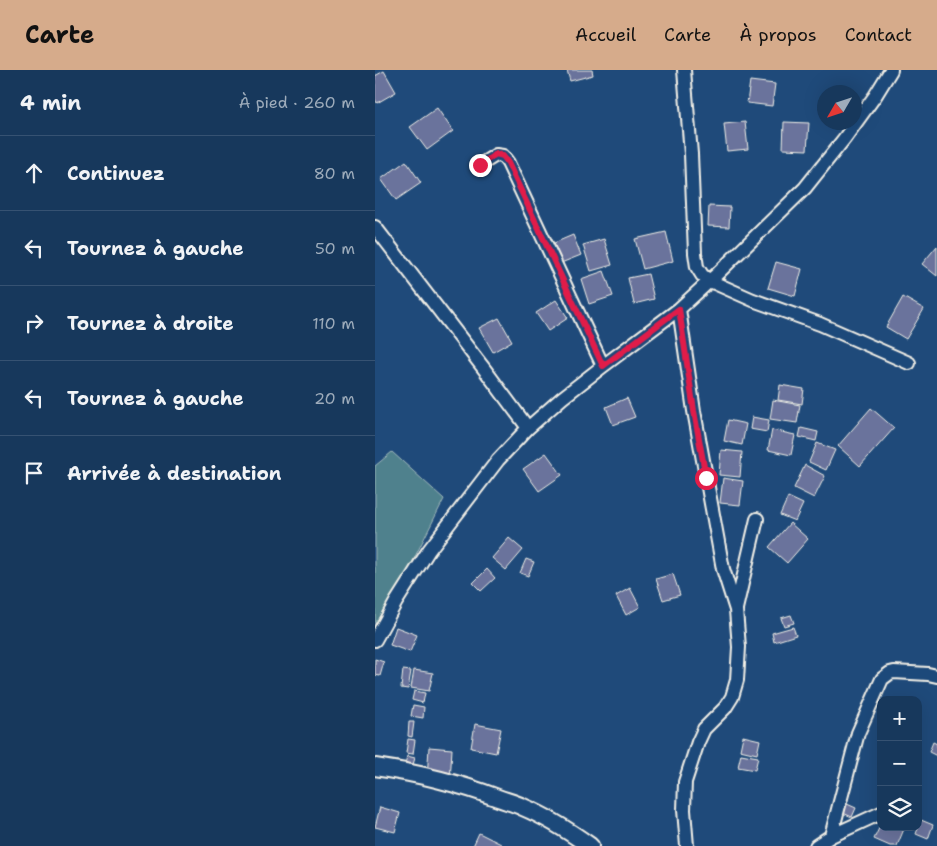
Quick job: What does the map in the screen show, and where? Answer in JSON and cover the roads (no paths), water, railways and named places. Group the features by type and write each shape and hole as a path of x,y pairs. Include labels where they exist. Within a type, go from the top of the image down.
{"street":[{"path":"684,70 691,154 695,253 697,267 702,275 710,281 753,300 820,324 909,363"},
{"path":"375,640 396,602 429,550 498,460 528,428 562,398 679,309 805,188 849,132 891,70"},
{"path":"480,165 496,154 503,156 508,163 603,366"},
{"path":"375,227 528,428"},
{"path":"679,309 694,411 723,569 736,610 739,647 737,680 732,697 725,708 704,729 685,782 683,810 687,846"},
{"path":"736,610 757,519"},
{"path":"831,836 858,733 882,679 894,672 937,676"},
{"path":"375,767 442,780 486,793 523,807 563,828 590,846"},
{"path":"816,846 831,836 877,815"}]}
